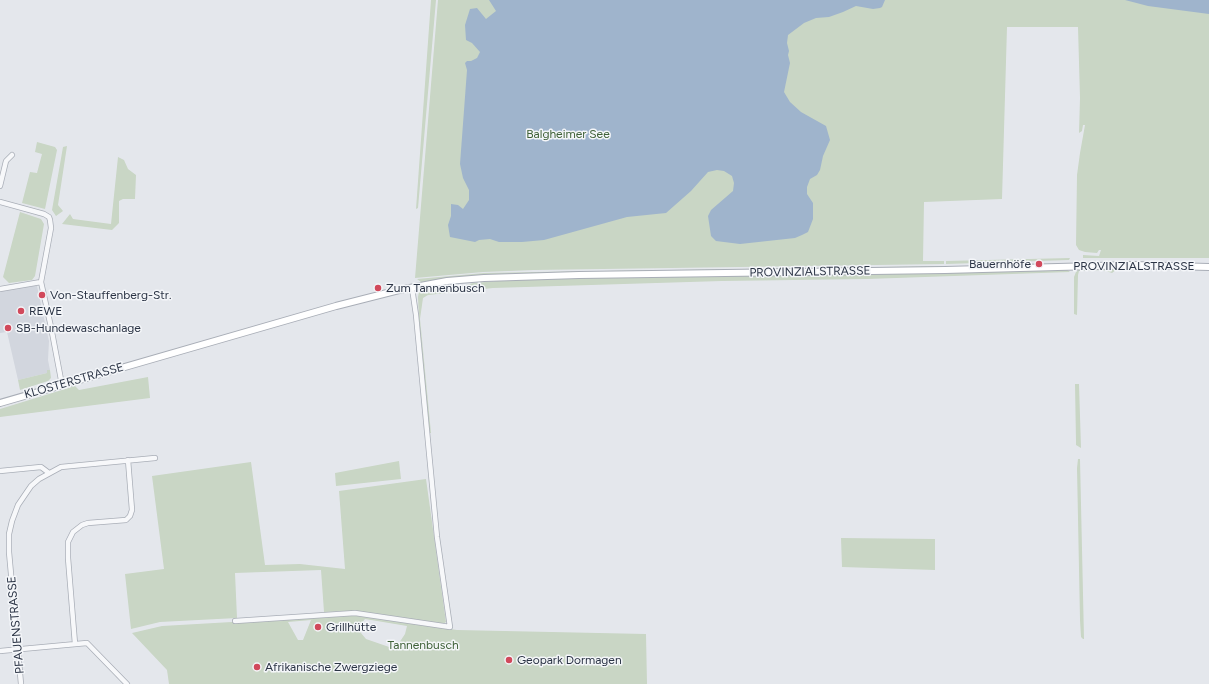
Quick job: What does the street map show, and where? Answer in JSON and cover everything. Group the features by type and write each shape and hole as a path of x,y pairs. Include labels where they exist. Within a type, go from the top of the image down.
{"main road":[{"name":"PROVINZIALSTRASSE","path":"148,360 380,294 447,281 549,276 945,270 1126,265 1209,267"},
{"name":"KLOSTERSTRASSE","path":"0,403 148,360"}],"street":[{"path":"0,186 6,161 12,155"},
{"path":"0,202 46,215 50,220 51,228 41,282 53,334 62,385"},
{"path":"0,289 41,282"},
{"path":"235,620 355,613 450,627 438,537 412,288"},
{"name":"PFAUENSTRASSE","path":"21,684 9,552 9,534 18,505 24,495 35,483 61,467 155,458"},
{"path":"75,644 68,542 73,532 82,525 88,523 126,520 130,516 132,510 128,460"},
{"path":"0,471 41,467 49,473"},
{"path":"0,651 85,643 89,644 127,684"}],"shaded area":[{"path":"35,285 37,286 49,341 48,360 50,370 47,371 47,373 18,380 7,332 0,333 0,291"}],"green space":[{"path":"431,0 436,0 418,208 416,209"},
{"name":"Balgheimer See","path":"438,0 1209,0 1209,258 1083,258 1083,255 1099,256 1101,250 1097,253 1085,252 1079,250 1076,245 1077,175 1085,125 1083,125 1082,131 1079,133 1080,98 1078,27 1007,27 1002,199 924,202 923,261 944,261 944,264 534,270 483,272 415,278"},
{"path":"37,142 55,147 57,150 45,209 22,203 30,172 37,173 42,154 35,152"},
{"path":"67,146 58,205 63,211 56,216 52,210 63,147"},
{"path":"118,157 124,160 128,169 136,175 135,199 123,199 119,201 119,223 112,230 62,224 70,214 73,219 111,224"},
{"path":"20,212 41,219 44,224 35,276 32,280 9,283 3,277"},
{"path":"1070,258 1069,260 946,264 946,261"},
{"path":"942,266 535,273 484,275 421,282 417,279 484,273"},
{"path":"1132,268 1132,270 1116,270 1112,273 1103,270 1079,271 1077,315 1074,314 1074,277 1076,272 1080,269"},
{"path":"1066,269 1070,272 867,279 722,281 493,288 428,295 423,298 420,319 431,433 429,433 419,320 418,297 421,290 450,290 473,283 535,278"},
{"path":"47,370 50,370 51,378 48,381 20,390 18,380 47,373"},
{"path":"148,377 150,398 0,417 0,409 75,386 79,390"},
{"path":"1075,384 1079,384 1081,448 1076,445"},
{"path":"1078,459 1080,459 1084,639 1081,637 1080,620"},
{"path":"399,461 401,479 336,486 335,473"},
{"path":"251,462 265,565 300,564 345,569 339,491 426,479 446,622 443,624 353,611 324,612 321,570 235,573 237,618 160,622 131,629 125,574 164,569 152,476"},
{"path":"841,538 935,539 935,570 842,567"},
{"name":"Tannenbusch","path":"354,615 457,630 646,634 647,684 169,684 167,670 132,633 162,626","holes":["365,619 407,626 405,634 399,643 392,648 366,639 361,633 360,625","311,620 303,640 298,640 288,622"]}],"water":[{"name":"Balgheimer See","path":"489,0 885,0 880,8 873,9 856,6 829,17 816,18 804,23 788,35 787,43 790,63 784,92 790,102 801,112 826,126 830,140 823,156 820,170 817,175 810,179 807,187 807,194 813,203 813,219 808,232 795,238 740,244 716,241 711,236 708,216 711,210 733,191 734,183 732,176 724,171 717,170 708,172 691,191 666,213 627,217 544,240 499,242 490,239 475,242 450,237 448,225 451,216 451,204 458,205 463,209 469,200 469,190 463,178 460,164 467,70 465,63 477,58 480,52 472,43 466,40 465,25 470,9 477,8 486,19 496,11"},
{"path":"1125,0 1209,0 1209,14 1148,6"}],"place":[{"name":"Bauernhöfe","path":"1039,264"},
{"name":"Zum Tannenbusch","path":"378,288"},
{"name":"Von-Stauffenberg-Str.","path":"42,295"},
{"name":"REWE","path":"21,311"},
{"name":"SB-Hundewaschanlage","path":"8,328"},
{"name":"Grillhütte","path":"318,627"},
{"name":"Geopark Dormagen","path":"509,660"},
{"name":"Afrikanische Zwergziege","path":"257,667"}]}
